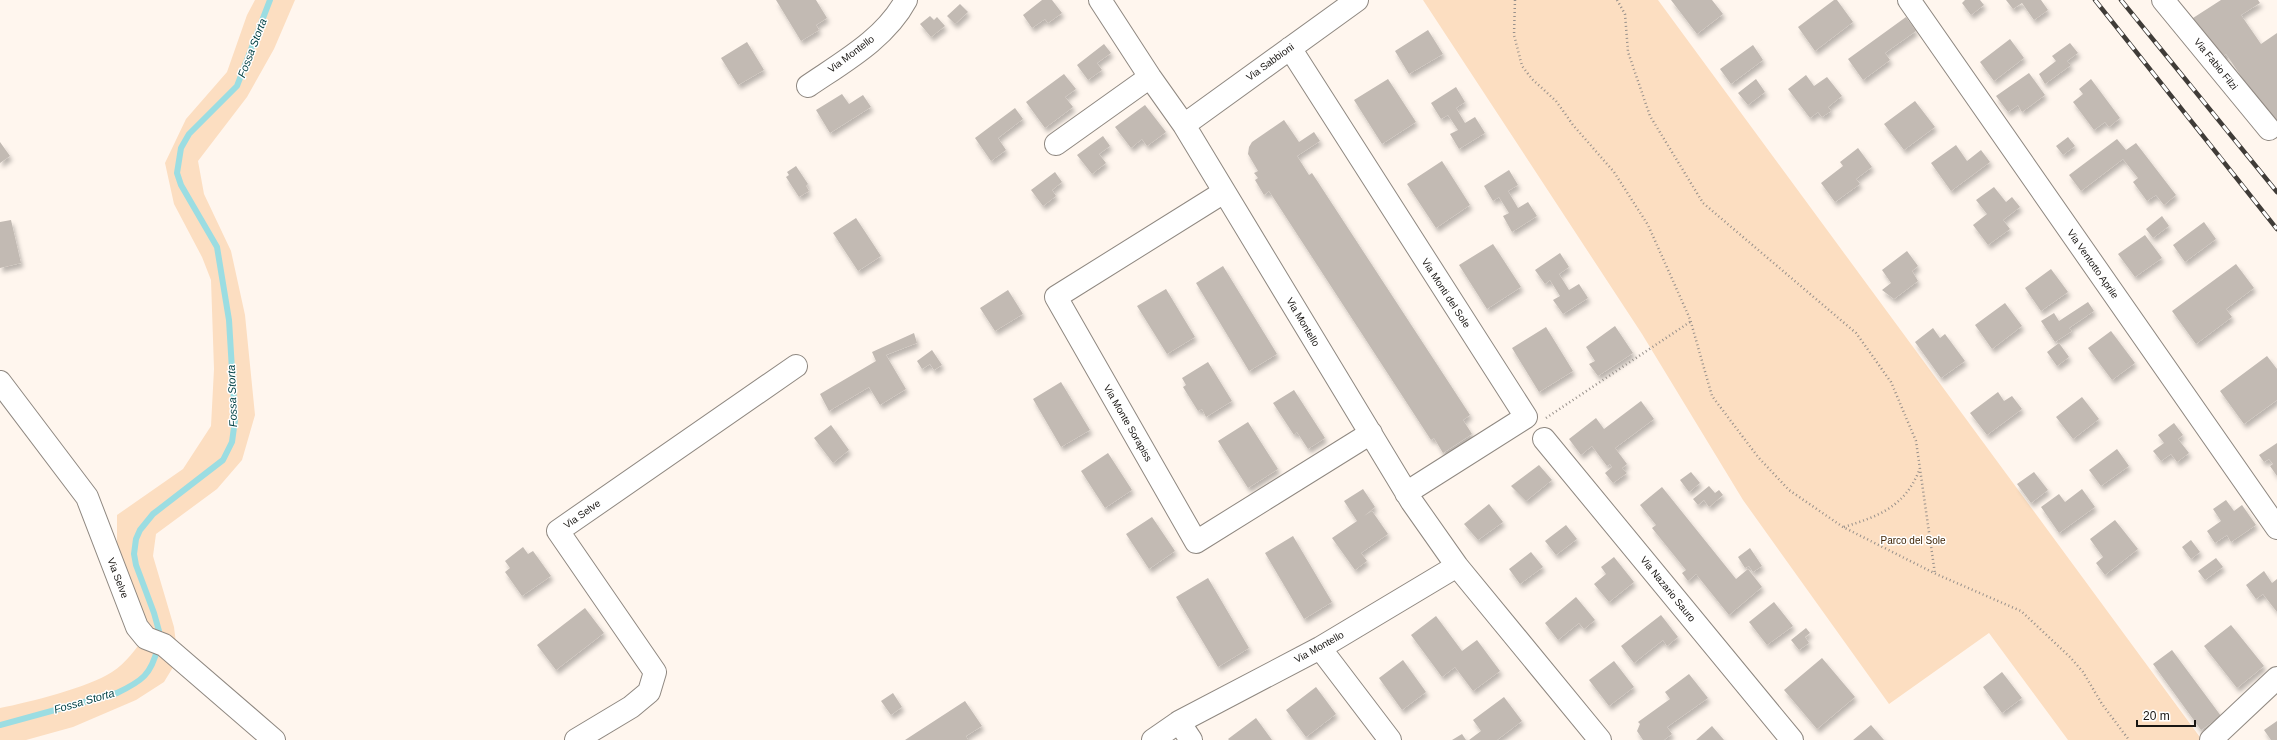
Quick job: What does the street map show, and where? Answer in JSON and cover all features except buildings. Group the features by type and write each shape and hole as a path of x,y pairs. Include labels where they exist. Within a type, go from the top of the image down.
{"street":[{"name":"Via Montello","path":"808,86 869,44 902,8 906,0"},
{"name":"Via Montello","path":"1100,0 1150,77 1184,124 1406,492 1457,566 1600,740"},
{"name":"Via Sabbioni","path":"1184,124 1357,0"},
{"name":"Via Ventotto Aprile","path":"1909,0 2277,528"},
{"name":"Via Fabio Filzi","path":"2163,0 2269,129"},
{"name":"Via Monti del Sole","path":"1290,48 1526,417 1406,492"},
{"path":"1056,144 1150,77"},
{"name":"Via Monte Sorapiss","path":"1224,192 1056,297 1196,542 1371,433"},
{"name":"Via Selve","path":"576,740 631,707 649,692 655,672 558,531 796,366"},
{"name":"Via Selve","path":"0,382 87,497 137,627 274,740"},
{"name":"Via Nazario Sauro","path":"1542,431 1792,740"},
{"name":"Via Montello","path":"1153,740 1179,722 1320,648 1457,566"},
{"path":"1320,648 1390,740"},
{"path":"2211,740 2277,678"},
{"path":"1179,722 1191,740"}],"path":[{"path":"1515,0 1514,35 1522,66 1532,79 1556,101 1573,125 1614,172 1648,225 1690,322 1712,396 1758,457 1789,490 1843,527 1936,574 2020,611 2046,634 2083,672 2102,704 2129,740"},
{"path":"1617,0 1624,14 1628,52 1650,116 1703,203 1856,333 1891,382 1916,441 1936,574"},
{"path":"1542,431 1690,322"},
{"path":"1843,527 1883,512 1901,501 1913,487 1920,470"}],"green space":[{"path":"255,0 295,0 274,49 247,97 198,161 204,194 231,251 245,315 255,415 242,460 217,489 156,534 153,556 174,627 178,659 164,682 136,700 73,727 26,740 0,740 0,708 58,694 101,678 122,664 145,636 117,547 117,515 183,469 211,426 214,369 211,280 202,257 174,204 165,163 186,119 227,72 247,15"},
{"name":"Parco del Sole","path":"1423,0 1658,0 2202,740 2068,740 1989,633 1889,704 1743,500 1642,334"}],"waterway":[{"name":"Fossa Storta","path":"159,638 159,631 154,613 136,565 134,554 136,539 140,530 153,514 223,460 232,442 235,420 229,320 217,247 181,185 177,173 181,148 189,134 237,86 270,0"},
{"name":"Fossa Storta","path":"0,725 117,693 139,681 149,671 158,647"}],"railway":[{"path":"2095,0 2277,229"},
{"path":"2121,0 2277,192"}]}
